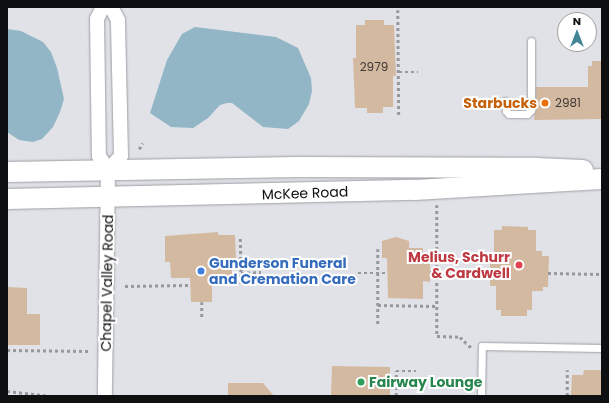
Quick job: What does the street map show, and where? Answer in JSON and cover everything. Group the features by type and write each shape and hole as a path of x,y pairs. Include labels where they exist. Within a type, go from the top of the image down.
{"main road":[{"name":"McKee Road","path":"7,172 431,167 536,168 602,171"},
{"name":"McKee Road","path":"7,199 108,198 415,190 602,179"}],"street":[{"path":"103,7 97,20 98,156 108,170 121,156 118,20 111,7"},
{"name":"Chapel Valley Road","path":"105,396 108,170"}],"lane":[{"path":"505,101 506,111 509,114 527,114 531,110 531,41"},
{"path":"482,396 482,346 602,348"}],"path":[{"path":"398,10 399,116"},
{"path":"399,72 418,72"},
{"path":"139,149 143,143"},
{"path":"437,203 437,336 460,337 473,349 482,350"},
{"path":"212,284 241,284 240,238"},
{"path":"378,250 378,325"},
{"path":"241,272 261,272"},
{"path":"358,272 386,272"},
{"path":"430,272 457,272"},
{"path":"548,273 602,274"},
{"path":"125,286 190,284"},
{"path":"202,302 202,319"},
{"path":"378,305 436,306"},
{"path":"7,350 90,351"},
{"path":"567,396 568,370"},
{"path":"396,396 396,371 416,371"},
{"path":"7,391 51,396"}],"water":[{"path":"195,27 276,37 298,48 311,78 312,91 309,104 299,121 288,129 263,127 232,103 220,105 208,118 193,128 171,127 150,113 167,60 182,34"},
{"path":"7,29 21,31 43,42 51,52 57,68 64,99 60,112 53,127 42,139 33,142 19,140 7,132"}],"building":[{"path":"365,20 384,20 384,25 394,25 396,76 393,76 393,107 383,107 383,113 367,113 367,108 355,108 353,58 356,58 356,25 365,25"},
{"path":"592,61 602,61 602,119 534,120 536,87 588,87 588,66 592,66"},
{"name":"Melius, Schurr & Cardwell","path":"502,226 528,227 528,230 536,230 536,251 542,251 542,256 549,256 548,287 543,287 543,291 532,291 532,310 527,310 527,316 501,316 501,310 496,310 496,286 490,286 490,256 494,256 494,230 502,230"},
{"name":"Gunderson Funeral and Cremation Care","path":"218,232 218,235 235,235 236,261 232,261 232,277 212,277 212,302 191,302 190,278 171,278 170,262 165,262 165,236"},
{"path":"396,237 409,241 409,248 423,248 423,262 430,262 430,282 423,281 423,299 388,298 387,258 382,258 382,241"},
{"path":"7,287 27,288 27,314 40,314 40,345 7,345"},
{"name":"Fairway Lounge","path":"332,366 390,367 390,396 331,396"},
{"path":"584,370 602,370 602,396 571,396 572,375 583,375"},
{"path":"228,383 263,383 274,396 228,396"}],"place":[{"name":"Starbucks","path":"545,103"},
{"name":"Melius, Schurr & Cardwell","path":"519,265"},
{"name":"Gunderson Funeral and Cremation Care","path":"201,271"},
{"name":"Fairway Lounge","path":"361,382"}]}
